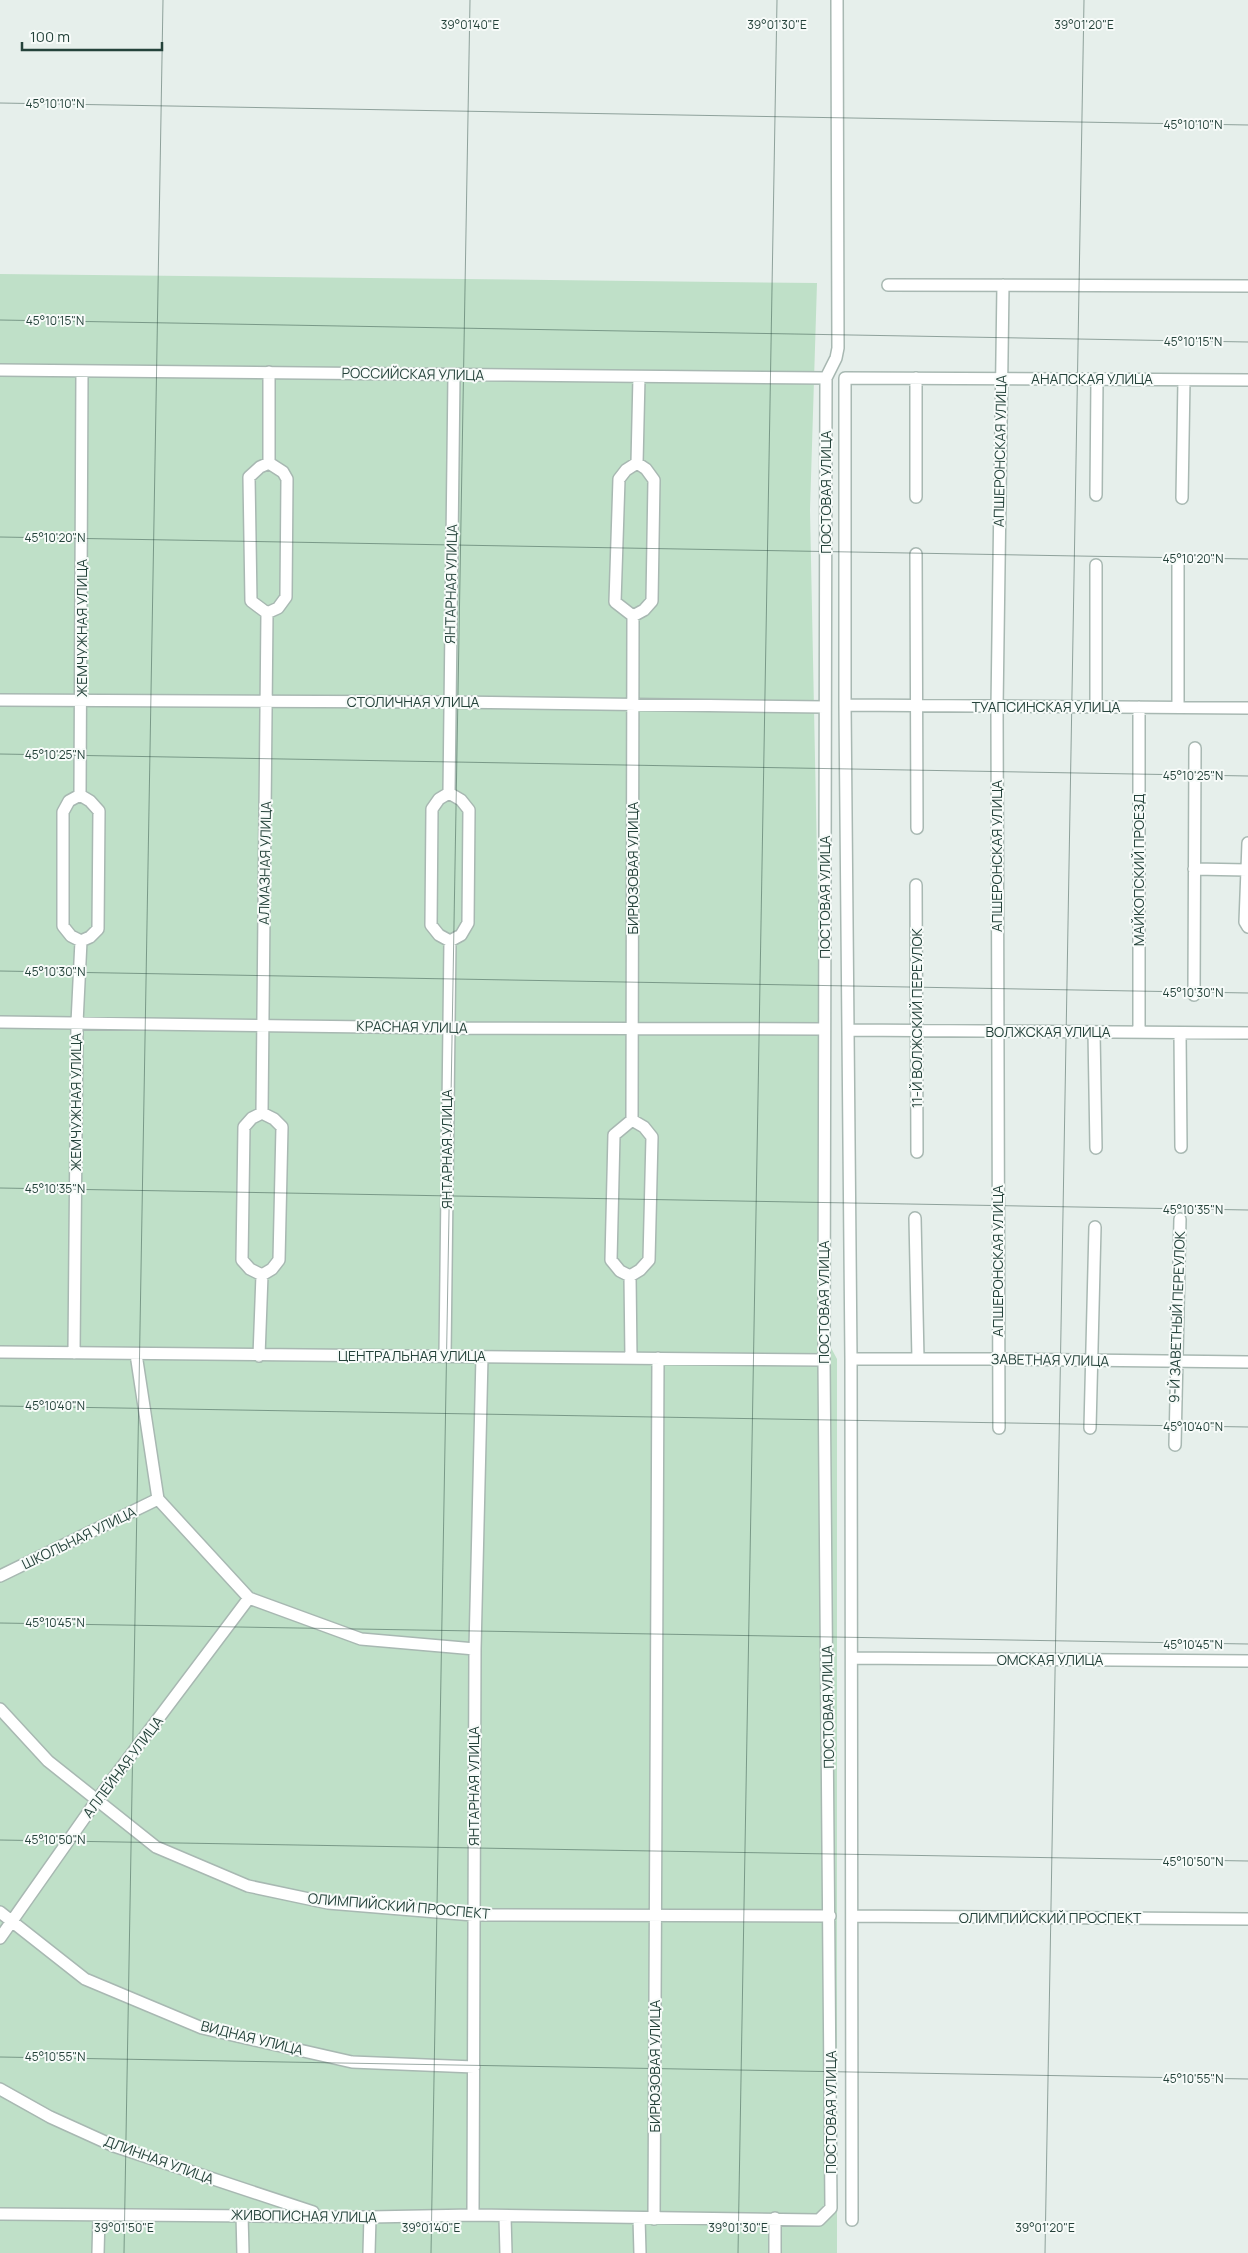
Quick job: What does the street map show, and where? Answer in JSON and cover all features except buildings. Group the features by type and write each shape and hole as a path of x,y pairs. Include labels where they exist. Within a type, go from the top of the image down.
{"street":[{"path":"826,378 836,358 838,348 837,0"},
{"path":"888,285 1248,286"},
{"name":"АПШЕРОНСКАЯ УЛИЦА","path":"999,1428 997,707 1003,285"},
{"name":"РОССИЙСКАЯ УЛИЦА","path":"0,370 826,378"},
{"name":"ЖЕМЧУЖНАЯ УЛИЦА","path":"80,795 82,701 82,371"},
{"path":"269,463 270,372"},
{"name":"ЯНТАРНАЯ УЛИЦА","path":"449,793 454,375"},
{"path":"637,462 639,377"},
{"name":"ПОСТОВАЯ УЛИЦА","path":"819,2220 831,2208 824,1360 826,378"},
{"name":"ПОСТОВАЯ УЛИЦА","path":"845,378 844,705 849,1030 851,1360 852,2220"},
{"name":"АНАПСКАЯ УЛИЦА","path":"845,378 1248,380"},
{"path":"916,378 916,497"},
{"path":"1096,495 1097,379"},
{"path":"1182,498 1184,380"},
{"path":"637,462 646,469 654,480 652,601 644,610 633,616 615,602 618,479 637,462"},
{"path":"269,463 283,472 287,479 286,597 278,608 267,613 251,601 249,478 260,467 269,463"},
{"path":"916,554 917,828"},
{"path":"1178,563 1178,707"},
{"path":"1096,565 1096,707"},
{"name":"АЛМАЗНАЯ УЛИЦА","path":"262,1113 268,702 267,613"},
{"name":"БИРЮЗОВАЯ УЛИЦА","path":"632,1120 633,616"},
{"name":"СТОЛИЧНАЯ УЛИЦА","path":"0,700 450,702 826,707"},
{"name":"ТУАПСИНСКАЯ УЛИЦА","path":"844,705 1248,708"},
{"name":"МАЙКОПСКИЙ ПРОЕЗД","path":"1139,707 1139,1032"},
{"path":"1194,995 1195,748"},
{"path":"449,793 461,800 469,810 468,923 461,935 450,941 439,935 431,925 432,809 439,799 449,793"},
{"path":"80,795 90,801 99,811 98,929 90,937 81,941 71,936 63,926 63,812 69,801 80,795"},
{"path":"1248,843 1246,922 1248,926"},
{"path":"1194,869 1247,870"},
{"name":"11-Й ВОЛЖСКИЙ ПЕРЕУЛОК","path":"916,884 917,1152"},
{"name":"ЖЕМЧУЖНАЯ УЛИЦА","path":"74,1353 77,1023 81,941"},
{"name":"ЯНТАРНАЯ УЛИЦА","path":"445,1356 447,1028 450,941"},
{"name":"КРАСНАЯ УЛИЦА","path":"0,1022 263,1024 447,1028 824,1029"},
{"name":"ВОЛЖСКАЯ УЛИЦА","path":"849,1030 1248,1033"},
{"path":"1094,1032 1096,1148"},
{"path":"1180,1033 1181,1147"},
{"path":"262,1113 274,1119 282,1127 280,1260 272,1269 262,1275 250,1269 242,1260 244,1127 252,1118 262,1113"},
{"path":"632,1120 644,1127 652,1137 649,1260 640,1270 630,1276 620,1271 611,1260 611,1251 614,1135 632,1120"},
{"path":"915,1218 918,1359"},
{"name":"9-Й ЗАВЕТНЫЙ ПЕРЕУЛОК","path":"1174,1446 1180,1219"},
{"path":"1090,1428 1095,1227"},
{"path":"259,1356 262,1275"},
{"path":"630,1276 631,1358"},
{"name":"ЦЕНТРАЛЬНАЯ УЛИЦА","path":"0,1352 824,1360"},
{"path":"136,1354 158,1499 249,1598 361,1639 475,1649"},
{"name":"ЯНТАРНАЯ УЛИЦА","path":"472,2215 475,1649 482,1357"},
{"name":"БИРЮЗОВАЯ УЛИЦА","path":"654,2219 658,1358"},
{"name":"ЗАВЕТНАЯ УЛИЦА","path":"851,1360 998,1359 1248,1362"},
{"name":"ШКОЛЬНАЯ УЛИЦА","path":"0,1576 158,1499"},
{"name":"АЛЛЕЙНАЯ УЛИЦА","path":"0,1938 97,1800 249,1598"},
{"name":"ОМСКАЯ УЛИЦА","path":"852,1658 1248,1661"},
{"name":"ОЛИМПИЙСКИЙ ПРОСПЕКТ","path":"0,1709 48,1761 156,1847 248,1886 328,1903 474,1915 656,1914 830,1916"},
{"name":"ВИДНАЯ УЛИЦА","path":"0,1912 85,1979 202,2028 352,2062 474,2067"},
{"name":"ОЛИМПИЙСКИЙ ПРОСПЕКТ","path":"852,1916 1248,1919"},
{"name":"ДЛИННАЯ УЛИЦА","path":"0,2089 50,2117 114,2146 324,2216"},
{"name":"ЖИВОПИСНАЯ УЛИЦА","path":"0,2214 370,2217 472,2215 505,2217 775,2218 819,2220"},
{"path":"242,2215 243,2253"},
{"path":"98,2216 98,2253"},
{"path":"370,2217 370,2253"},
{"path":"505,2217 506,2253"},
{"path":"639,2218 640,2253"},
{"path":"775,2218 775,2253"}],"green space":[{"path":"0,274 817,283 810,510 819,957 822,1331 837,1359 837,2253 0,2253"}]}
